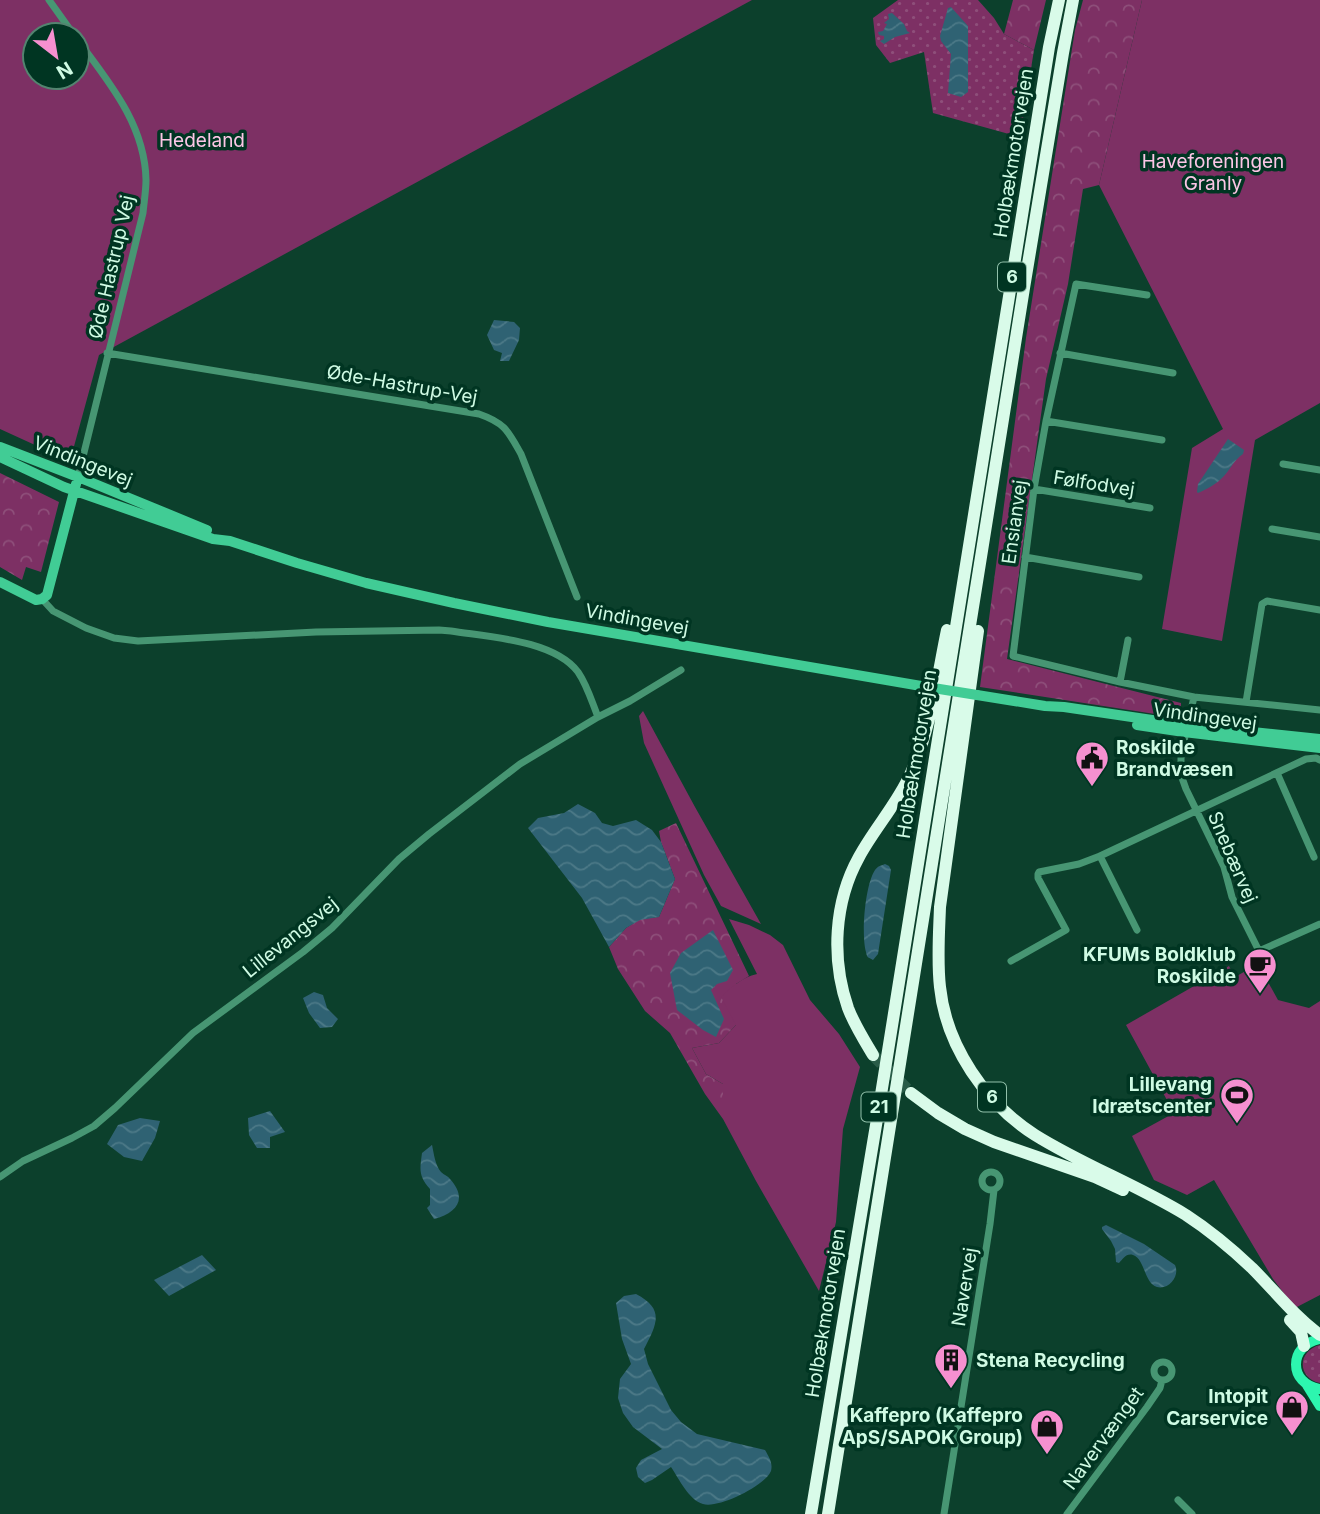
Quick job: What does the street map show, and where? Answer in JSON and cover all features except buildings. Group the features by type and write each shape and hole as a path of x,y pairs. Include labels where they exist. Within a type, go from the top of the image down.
{"highway":[{"name":"Holbækmotorvejen","path":"811,1514 1059,0"},
{"name":"Holbækmotorvejen","path":"828,1514 1073,0"},
{"name":"6","path":"989,513 985,576 940,907 940,989 946,1018 954,1038 971,1073 1013,1119 1034,1135 1069,1155 1187,1215 1251,1268 1291,1311 1320,1337"},
{"name":"6","path":"873,1055 848,1007 840,975 837,944 839,911 859,857 909,776 923,743 967,555"},
{"name":"6","path":"911,1093 965,1129 1095,1177 1180,1219 1223,1251 1255,1281 1301,1332 1304,1346"}],"main road":[{"name":"Vindingevej","path":"0,446 230,541"},
{"name":"Vindingevej","path":"0,457 74,490 213,539 230,541 355,580 454,603 548,622 1045,706 1063,712 1320,748"},
{"path":"0,582 30,598 42,599 47,595 78,477"},
{"name":"Vindingevej","path":"1185,728 1320,739"},
{"name":"6","path":"1304,1346 1320,1337"},
{"path":"1304,1346 1298,1353 1296,1366 1301,1379 1320,1406"},
{"path":"1307,1385 1320,1389"}],"street":[{"name":"Øde Hastrup Vej","path":"49,0 64,21"},
{"name":"Øde Hastrup Vej","path":"78,477 143,213 146,180 143,154 135,128 119,97 91,58"},
{"name":"Ensianvej","path":"1147,295 1076,284 1034,489 1013,656 1194,697 1320,710"},
{"name":"Øde-Hastrup-Vej","path":"107,353 479,414 496,420 509,433 520,454 577,597"},
{"path":"1060,353 1173,373"},
{"path":"1046,421 1162,440"},
{"path":"1283,464 1320,470"},
{"name":"Følfodvej","path":"1034,489 1150,508"},
{"path":"1272,530 1320,537"},
{"path":"1025,557 1139,577"},
{"path":"42,599 53,611 86,628 114,638 138,641 316,632 439,630 531,645 557,653 570,663 585,684 597,717"},
{"path":"1246,702 1262,604 1267,601 1320,610"},
{"path":"1120,682 1128,640"},
{"name":"Lillevangsvej","path":"0,1177 23,1161 94,1126 193,1033 303,953 332,928 400,859 520,764 681,670"},
{"name":"Snebærvej","path":"1194,697 1185,728 1181,775 1222,862 1233,897 1259,951 1320,924"},
{"path":"1011,961 1066,930 1038,874 1041,872 1079,864 1100,856 1306,759 1320,760"},
{"path":"1277,773 1314,857"},
{"path":"1100,856 1137,930"},
{"name":"Navervej","path":"944,1514 994,1190"},
{"name":"Navervænget","path":"1067,1514 1147,1408 1162,1380"},
{"path":"1178,1500 1192,1514"}],"green space":[{"name":"Hedeland","path":"0,0 752,0 99,355 70,461 0,429"},
{"path":"898,0 978,0 1004,34 1034,50 1020,137 933,113 924,52 890,63 876,45 873,18"},
{"path":"1013,0 1046,0 1034,50 1004,34"},
{"path":"1083,0 1142,0 1099,185 1083,189 1068,284 1046,379 1007,659 1181,703 1181,718 980,687 1026,338 1075,30"},
{"name":"Haveforeningen Granly","path":"1142,0 1320,0 1320,403 1255,440 1222,641 1162,629 1192,448 1223,429 1099,185"},
{"path":"0,473 59,502 41,572 26,567 22,580 0,567"},
{"path":"643,711 761,924 721,906 704,875 644,743 639,716"},
{"path":"676,823 749,976 736,984 736,1025 719,1043 692,1048 706,1074 723,1084 723,1119 705,1094 670,1033 645,1011 618,969 609,947 626,928 640,919 659,917 675,879 659,831"},
{"path":"729,919 770,935 783,945 810,1000 839,1034 860,1067 843,1129 836,1222 819,1291 723,1119 723,1084 706,1074 692,1048 719,1043 736,1025 721,997 742,980 757,974"},
{"name":"Lillevang Idrætscenter","path":"1258,964 1278,1000 1309,1008 1320,1001 1320,1295 1295,1308 1273,1279 1214,1180 1187,1195 1154,1180 1132,1136 1174,1113 1126,1025 1229,966 1235,977"},
{"path":"1320,1345 1320,1383 1307,1376 1303,1364 1307,1353"}],"water":[{"path":"951,7 968,26 968,92 961,97 948,93 951,54 940,36 948,8"},
{"path":"892,13 910,33 895,37 884,44 880,41 884,36 878,32 883,31 887,24 884,23 889,19 888,14"},
{"path":"494,320 514,322 520,328 519,340 509,361 500,361 502,353 494,350 487,335"},
{"path":"1228,439 1244,450 1243,454 1224,476 1198,493 1198,484"},
{"path":"578,804 595,813 602,823 613,826 636,820 652,830 661,842 675,879 659,917 640,920 626,928 609,947 582,898 528,828 538,818 564,813"},
{"path":"885,864 891,870 878,954 873,960 867,956 865,944 865,910 875,870"},
{"path":"713,930 733,970 727,981 717,984 711,990 724,1019 716,1037 677,1010 670,973 681,953"},
{"path":"314,992 323,995 327,1008 338,1019 332,1027 320,1028 309,1013 303,998"},
{"path":"270,1111 285,1132 270,1137 270,1148 257,1148 249,1135 248,1118"},
{"path":"140,1118 160,1121 155,1138 142,1161 124,1157 107,1144 118,1125"},
{"path":"432,1145 437,1166 455,1186 459,1199 449,1213 434,1219 427,1208 430,1205 430,1189 423,1180 420,1168 422,1153"},
{"path":"1106,1225 1144,1244 1175,1265 1173,1281 1162,1287 1153,1285 1140,1261 1133,1255 1116,1262 1115,1249 1102,1229"},
{"path":"202,1255 216,1270 169,1296 154,1280"},
{"path":"636,1294 655,1311 655,1325 644,1349 648,1364 671,1410 697,1434 765,1450 771,1463 771,1471 767,1477 730,1500 710,1505 698,1502 689,1494 671,1467 645,1483 638,1477 636,1468 641,1460 662,1449 633,1427 623,1413 618,1398 620,1379 631,1364 622,1339 616,1303 624,1296"}],"tunnel":[{"path":"873,1055 911,1093"}],"place":[{"name":"Roskilde Brandvæsen","path":"1092,788"},
{"name":"KFUMs Boldklub Roskilde","path":"1260,995"},
{"name":"Lillevang Idrætscenter","path":"1237,1125"},
{"name":"Stena Recycling","path":"951,1390"},
{"name":"Intopit Carservice","path":"1292,1437"},
{"name":"Kaffepro (Kaffepro ApS/SAPOK Group)","path":"1047,1456"}]}
